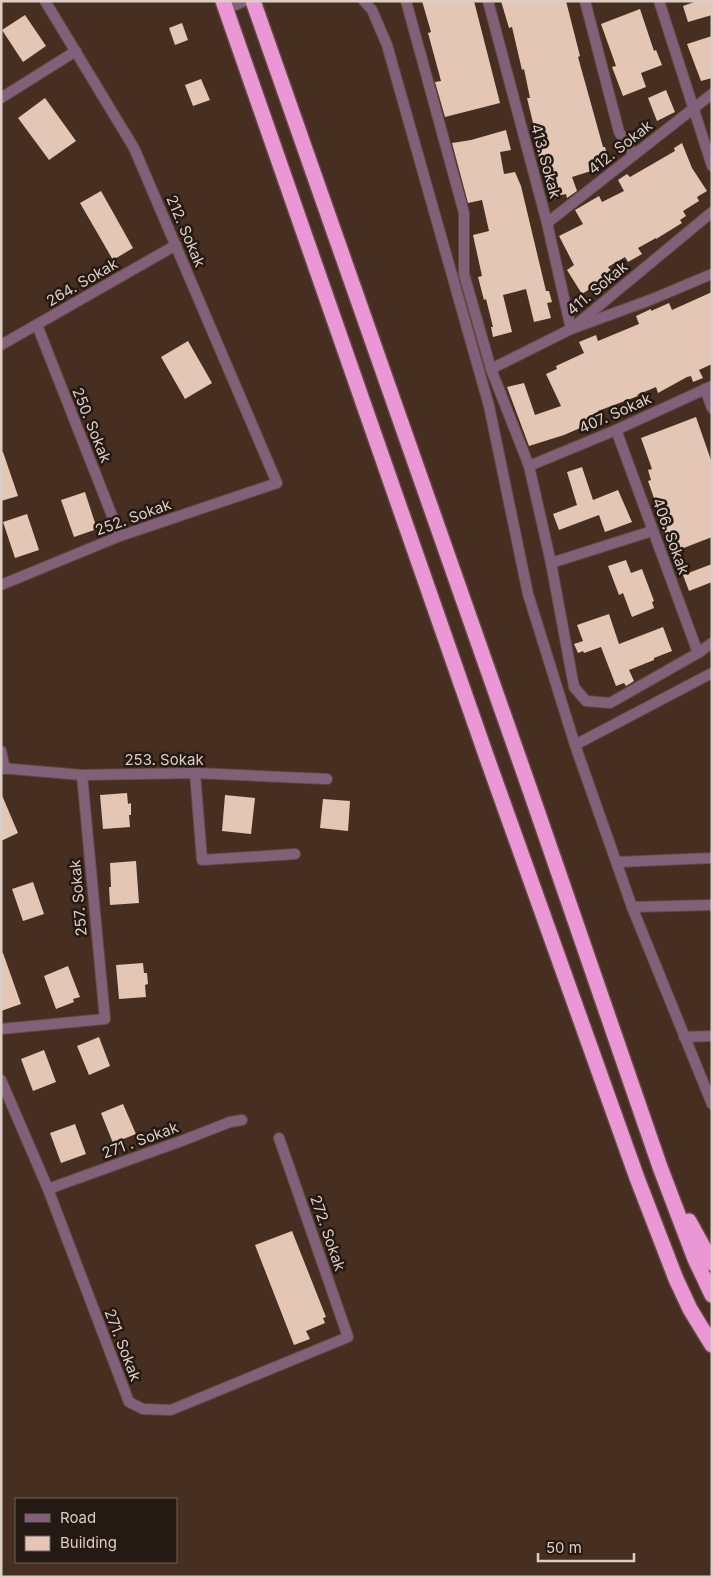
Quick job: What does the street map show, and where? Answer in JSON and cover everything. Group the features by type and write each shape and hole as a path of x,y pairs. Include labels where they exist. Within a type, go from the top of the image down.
{"highway":[{"path":"252,1 660,1167 695,1259 712,1296"},
{"path":"224,5 487,758 637,1178 676,1279 690,1309 712,1345"},
{"path":"660,1167 712,1263"}],"street":[{"name":"212. Sokak","path":"45,1 134,148 277,484"},
{"path":"224,5 245,1"},
{"path":"364,1 372,10 387,46 490,406 528,594 576,745 632,907 712,1104"},
{"path":"406,1 464,213 464,274 491,369 529,466 551,563 574,687 586,701 610,703 712,643"},
{"name":"413. Sokak","path":"488,1 547,224 571,329"},
{"path":"585,1 619,132 634,155"},
{"path":"659,1 712,166"},
{"path":"1,98 76,51"},
{"name":"412. Sokak","path":"547,224 712,94"},
{"name":"411. Sokak","path":"491,369 571,329 712,212"},
{"name":"264. Sokak","path":"1,345 176,245"},
{"path":"571,329 650,300 712,274"},
{"name":"250. Sokak","path":"37,325 120,536"},
{"path":"708,388 712,408"},
{"name":"407. Sokak","path":"529,466 616,430 708,388"},
{"name":"406. Sokak","path":"616,430 698,652"},
{"name":"252. Sokak","path":"1,585 120,536 277,484"},
{"path":"551,563 652,531"},
{"path":"576,745 712,673"},
{"path":"1,751 3,768"},
{"name":"253. Sokak","path":"3,768 82,775 195,773 327,779"},
{"path":"195,773 202,860 294,854"},
{"name":"257. Sokak","path":"1,1029 105,1019 82,775"},
{"path":"617,862 712,858"},
{"path":"632,907 712,905"},
{"path":"684,1037 712,1036"},
{"name":"271. Sokak","path":"1,1080 48,1189 129,1402 143,1409 171,1410 348,1337"},
{"name":"271 . Sokak","path":"48,1189 230,1122 242,1120"},
{"name":"272. Sokak","path":"279,1138 348,1337"}],"building":[{"path":"422,1 474,1 500,103 445,117 435,82 441,81 428,33 431,32"},
{"path":"501,1 566,1 580,56 578,57 603,147 605,147 610,165 572,177 577,191 567,198 566,194 551,197 543,161 540,161 532,127 534,127 527,98 530,98 524,69 522,70 512,27 509,28"},
{"path":"697,1 712,1 712,15 688,22 683,6"},
{"path":"640,9 654,51 656,50 662,65 641,73 646,87 623,96 612,67 616,66 601,24"},
{"path":"25,15 46,46 23,62 2,30"},
{"path":"182,23 188,40 175,45 169,28"},
{"path":"712,36 712,78 701,81 687,44"},
{"path":"201,79 210,100 193,106 185,85"},
{"path":"666,90 675,112 657,121 648,98"},
{"path":"45,98 76,141 49,160 18,118"},
{"path":"506,130 511,150 500,152 504,174 515,172 521,186 546,291 549,291 552,302 547,303 551,318 534,322 526,289 503,295 512,332 493,337 491,327 493,327 486,299 484,300 478,277 482,276 473,235 489,231 482,200 468,203 452,143 471,140"},
{"path":"682,143 692,168 707,191 697,197 699,201 683,211 686,216 680,220 682,223 638,248 642,254 628,262 625,257 608,267 611,271 603,276 605,279 582,294 567,270 574,265 559,236 583,224 575,210 599,196 602,202 624,191 618,180 627,174 630,177 675,151 674,148"},
{"path":"101,191 133,248 113,260 80,203"},
{"path":"712,292 712,364 699,370 703,378 693,382 691,376 687,377 658,393 656,387 598,411 601,419 564,435 529,446 507,387 524,383 535,415 561,406 546,374 557,369 556,366 584,353 579,342 596,335 598,341 639,324 636,316 651,309 651,311 669,303 672,310"},
{"path":"188,341 212,383 185,399 161,357"},
{"path":"696,417 712,463 712,537 676,551 673,542 669,543 662,524 668,522 660,500 655,501 648,481 651,480 648,470 652,469 641,438"},
{"path":"1,452 3,452 18,496 1,501"},
{"path":"582,467 593,500 618,490 632,522 605,532 599,515 559,530 553,514 577,505 567,472"},
{"path":"85,492 97,529 74,537 61,500"},
{"path":"27,514 39,550 15,558 3,522"},
{"path":"626,560 631,573 642,569 654,601 652,602 654,608 632,617 623,593 619,595 608,566"},
{"path":"712,564 712,582 689,591 683,575"},
{"path":"609,614 619,644 663,627 672,651 629,670 634,681 626,686 624,683 616,686 601,647 584,653 583,651 578,653 574,644 583,641 577,625"},
{"path":"1,793 18,833 1,841"},
{"path":"127,793 128,804 131,803 130,827 103,829 100,795"},
{"path":"225,795 255,798 251,834 222,831"},
{"path":"323,799 350,801 348,831 320,828"},
{"path":"136,861 139,903 110,905 110,863"},
{"path":"33,882 44,914 23,921 12,889"},
{"path":"1,953 3,953 21,1004 1,1011"},
{"path":"143,963 144,973 147,973 148,984 145,985 146,997 119,999 116,965"},
{"path":"68,966 80,997 73,999 74,1002 56,1009 44,976"},
{"path":"99,1037 110,1066 89,1075 77,1046"},
{"path":"44,1050 56,1082 33,1091 21,1059"},
{"path":"123,1104 136,1134 113,1143 101,1113"},
{"path":"75,1124 86,1154 61,1163 50,1133"},
{"path":"292,1231 326,1317 323,1318 325,1323 306,1331 310,1339 294,1345 255,1245"}]}
